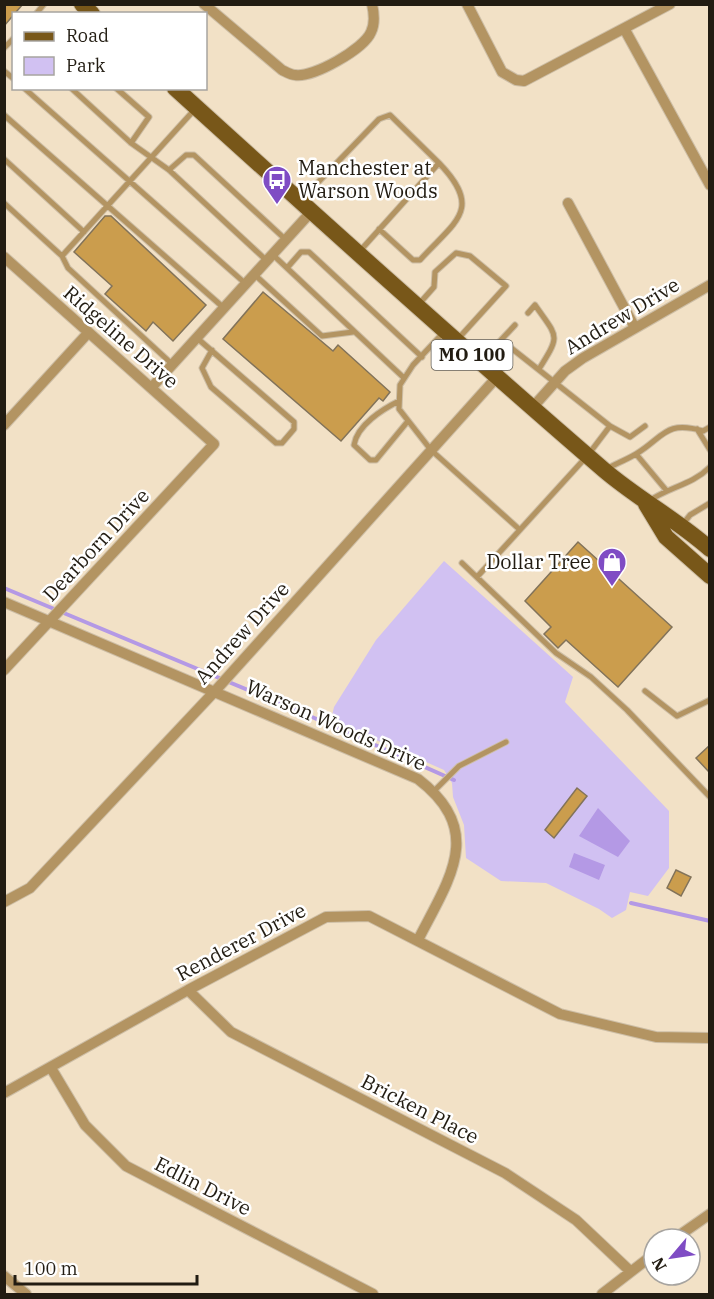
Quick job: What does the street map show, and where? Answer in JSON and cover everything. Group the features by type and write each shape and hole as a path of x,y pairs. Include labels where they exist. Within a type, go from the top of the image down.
{"main road":[{"name":"MO 100","path":"177,90 532,408 645,503 682,525 710,549"},
{"name":"MO 100","path":"645,503 666,537 710,576"}],"street":[{"path":"204,4 282,70 295,76 320,71 361,45 371,33 375,14 372,4"},
{"path":"467,4 502,72 516,80 524,81 625,30 670,4"},
{"path":"625,30 710,185"},
{"path":"568,202 634,326"},
{"path":"152,387 285,239 305,207"},
{"name":"Ridgeline Drive","path":"4,257 214,444"},
{"name":"Andrew Drive","path":"532,408 555,381 584,358 634,326 710,285"},
{"path":"4,425 88,333"},
{"name":"Andrew Drive","path":"4,902 30,888 222,684 497,377"},
{"name":"Dearborn Drive","path":"4,670 214,444"},
{"name":"Warson Woods Drive","path":"4,602 52,618 222,684 418,779 434,791 453,822 457,846 454,868 418,940"},
{"name":"Renderer Drive","path":"4,1093 188,990 326,917 369,916 561,1014 656,1037 710,1038"},
{"name":"Bricken Place","path":"188,990 231,1032 505,1173 576,1220 630,1271"},
{"name":"Edlin Drive","path":"51,1068 85,1125 126,1166 373,1294"},
{"path":"691,1227 709,1214"},
{"path":"602,1294 642,1262"},
{"path":"4,1276 26,1294"}],"lane":[{"path":"26,90 246,284"},
{"path":"73,90 131,143 170,170 269,257 287,268 404,378"},
{"path":"118,90 149,117 131,143"},
{"path":"62,256 196,108"},
{"path":"4,115 81,184 110,205 225,308"},
{"path":"305,207 379,119 390,115 439,163 459,187 464,200 463,212 420,260 413,260 379,229"},
{"path":"170,170 186,154 194,155 285,239"},
{"path":"4,159 84,232"},
{"path":"358,253 439,163"},
{"path":"4,203 62,256 68,268 173,365"},
{"path":"287,268 301,252 309,252 422,357"},
{"path":"417,306 434,287 435,272 456,253 470,256 506,286 451,336 422,357 400,385 399,409 431,450 519,529"},
{"path":"254,274 322,336 353,332"},
{"path":"528,313 535,305 554,332 556,342 539,369"},
{"path":"479,362 515,325"},
{"path":"197,338 212,350 294,422 294,429 282,443 276,443 211,387 202,368 212,350"},
{"path":"501,340 610,426 630,437 645,426"},
{"path":"399,401 377,415 356,436 354,445 370,460 376,460 408,422"},
{"path":"477,577 588,455 610,426"},
{"path":"604,470 636,454 667,429 687,426 703,431 710,427"},
{"path":"697,429 710,450"},
{"path":"636,454 666,490"},
{"path":"645,503 666,490 689,483 710,467"},
{"path":"682,525 690,515 707,504 710,511"},
{"path":"462,563 556,653 591,677 627,710 710,797"},
{"path":"645,691 677,716 710,700"},
{"path":"434,791 459,766 506,742"}],"green space":[{"path":"444,561 573,677 565,702 669,811 669,868 648,896 630,892 626,910 612,918 599,909 546,883 501,881 466,858 464,825 453,797 452,783 444,770 331,720 334,707 376,640"}],"shaded area":[{"path":"598,808 630,841 618,857 579,836"},
{"path":"574,853 605,865 599,880 569,867"}],"building":[{"path":"4,4 23,4 16,12 12,12 12,17 4,26"},
{"path":"105,216 111,216 206,305 173,341 153,322 146,331 105,294 112,286 74,252"},
{"path":"263,292 333,351 338,345 390,392 383,401 379,398 341,441 223,339"},
{"path":"578,542 672,627 618,687 566,640 558,648 544,634 551,627 525,601"},
{"path":"710,745 710,773 696,758"},
{"path":"577,788 587,796 554,838 545,830"},
{"path":"676,870 691,877 681,896 667,888"}],"waterway":[{"path":"4,588 303,713 454,780"},
{"path":"631,903 710,921"}],"place":[{"name":"Manchester at Warson Woods","path":"277,206"},
{"name":"Dollar Tree","path":"612,588"}]}
